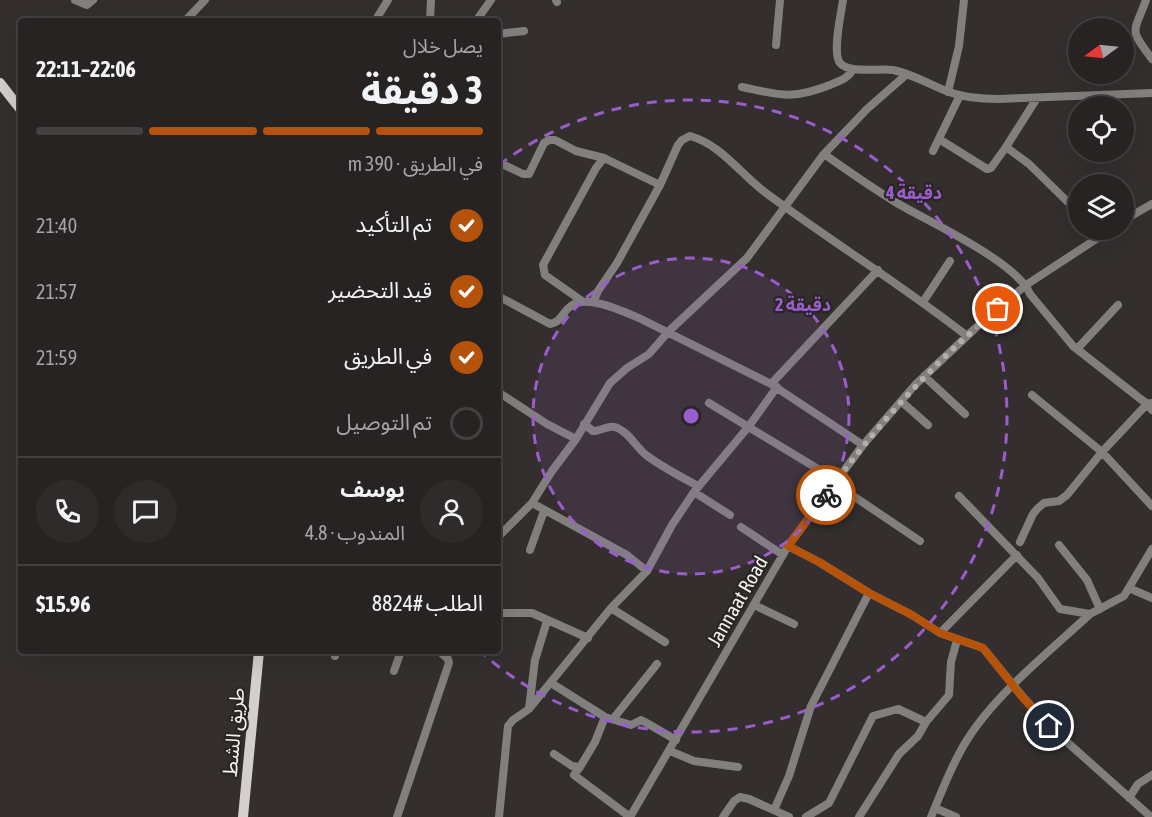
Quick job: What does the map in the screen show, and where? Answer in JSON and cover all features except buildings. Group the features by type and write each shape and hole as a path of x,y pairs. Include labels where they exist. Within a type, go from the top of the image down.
{"main road":[{"path":"0,83 18,106"},
{"name":"طريق الشط","path":"243,817 259,654"}],"street":[{"path":"75,0 87,5 93,0"},
{"path":"189,18 205,0"},
{"path":"377,18 388,0"},
{"path":"430,18 431,0"},
{"path":"478,18 490,0"},
{"path":"776,45 780,0"},
{"path":"843,0 837,56 842,64 853,69 883,69 907,74 948,92 998,99 1152,93"},
{"path":"948,92 959,46 963,0"},
{"path":"1146,0 1135,30 1138,41 1152,58"},
{"path":"501,34 524,32"},
{"path":"742,87 776,94 802,95 845,79 853,69"},
{"path":"501,534 532,503 576,439 610,383 627,368 650,354 669,331 747,258 824,154 867,109 907,74"},
{"path":"933,151 960,95"},
{"path":"939,139 987,169 991,168 1036,98"},
{"path":"593,302 621,257 660,185 678,145 690,136 703,140 729,159 755,185 923,302 967,336"},
{"path":"501,163 523,174 529,174 544,143 555,140 576,151 604,158 660,185"},
{"path":"1006,147 1029,165 1068,202"},
{"path":"824,154 898,204 966,240 1026,285 1044,312 1077,349 1150,406 1102,452 1063,498 1044,503 1038,508 1020,542"},
{"path":"582,301 545,275 543,265 590,178 604,158"},
{"path":"1134,214 1152,204"},
{"name":"Jannaat Road","path":"630,817 788,546 863,445 924,376 967,336 1026,285 1090,240"},
{"path":"923,302 950,261"},
{"path":"499,817 506,733 513,720 529,710 611,608 647,571 672,525 696,489 749,426 774,385 878,270"},
{"path":"501,298 550,324 558,322 571,305 582,301 618,310 669,331 774,385 863,445"},
{"path":"1077,349 1118,305"},
{"path":"924,376 965,414"},
{"path":"501,394 547,424 576,439"},
{"path":"1032,395 1102,452 1152,506"},
{"path":"902,402 928,425"},
{"path":"709,403 818,469 834,483 920,541"},
{"path":"584,424 593,431 612,426 617,428 649,457 730,515"},
{"path":"959,496 1045,586 1060,609 1090,614"},
{"path":"532,503 627,555 647,571"},
{"path":"530,550 544,511"},
{"path":"741,527 783,555"},
{"path":"1059,545 1087,580 1100,609"},
{"path":"788,546 940,633 983,648 1049,726 1151,817"},
{"path":"931,817 959,753 974,731 1013,685 1090,614 1124,596 1152,549"},
{"path":"940,633 1017,555"},
{"path":"1129,588 1152,598"},
{"path":"774,810 789,776 811,706 869,593"},
{"path":"754,605 794,624"},
{"path":"611,608 664,642"},
{"path":"501,614 532,613 588,638"},
{"path":"529,710 536,660 547,621"},
{"path":"859,817 899,754 918,736 926,722 949,695 951,662 957,640"},
{"path":"394,671 400,654"},
{"path":"397,817 449,663 442,654"},
{"path":"630,817 574,775 609,718 657,664"},
{"path":"551,683 609,718 631,725 641,720 676,740"},
{"path":"806,817 830,801 873,716 898,709 926,722"},
{"path":"670,751 694,761 738,767"},
{"path":"554,754 572,766 580,767"},
{"path":"1129,798 1138,784 1152,775"},
{"path":"723,817 734,801 740,797 789,817"},
{"path":"935,808 956,817"}],"way so far":[{"path":"826,495 863,445 915,385 998,309"}],"route":[{"path":"826,495 788,546 940,633 983,648 1049,726"}]}
